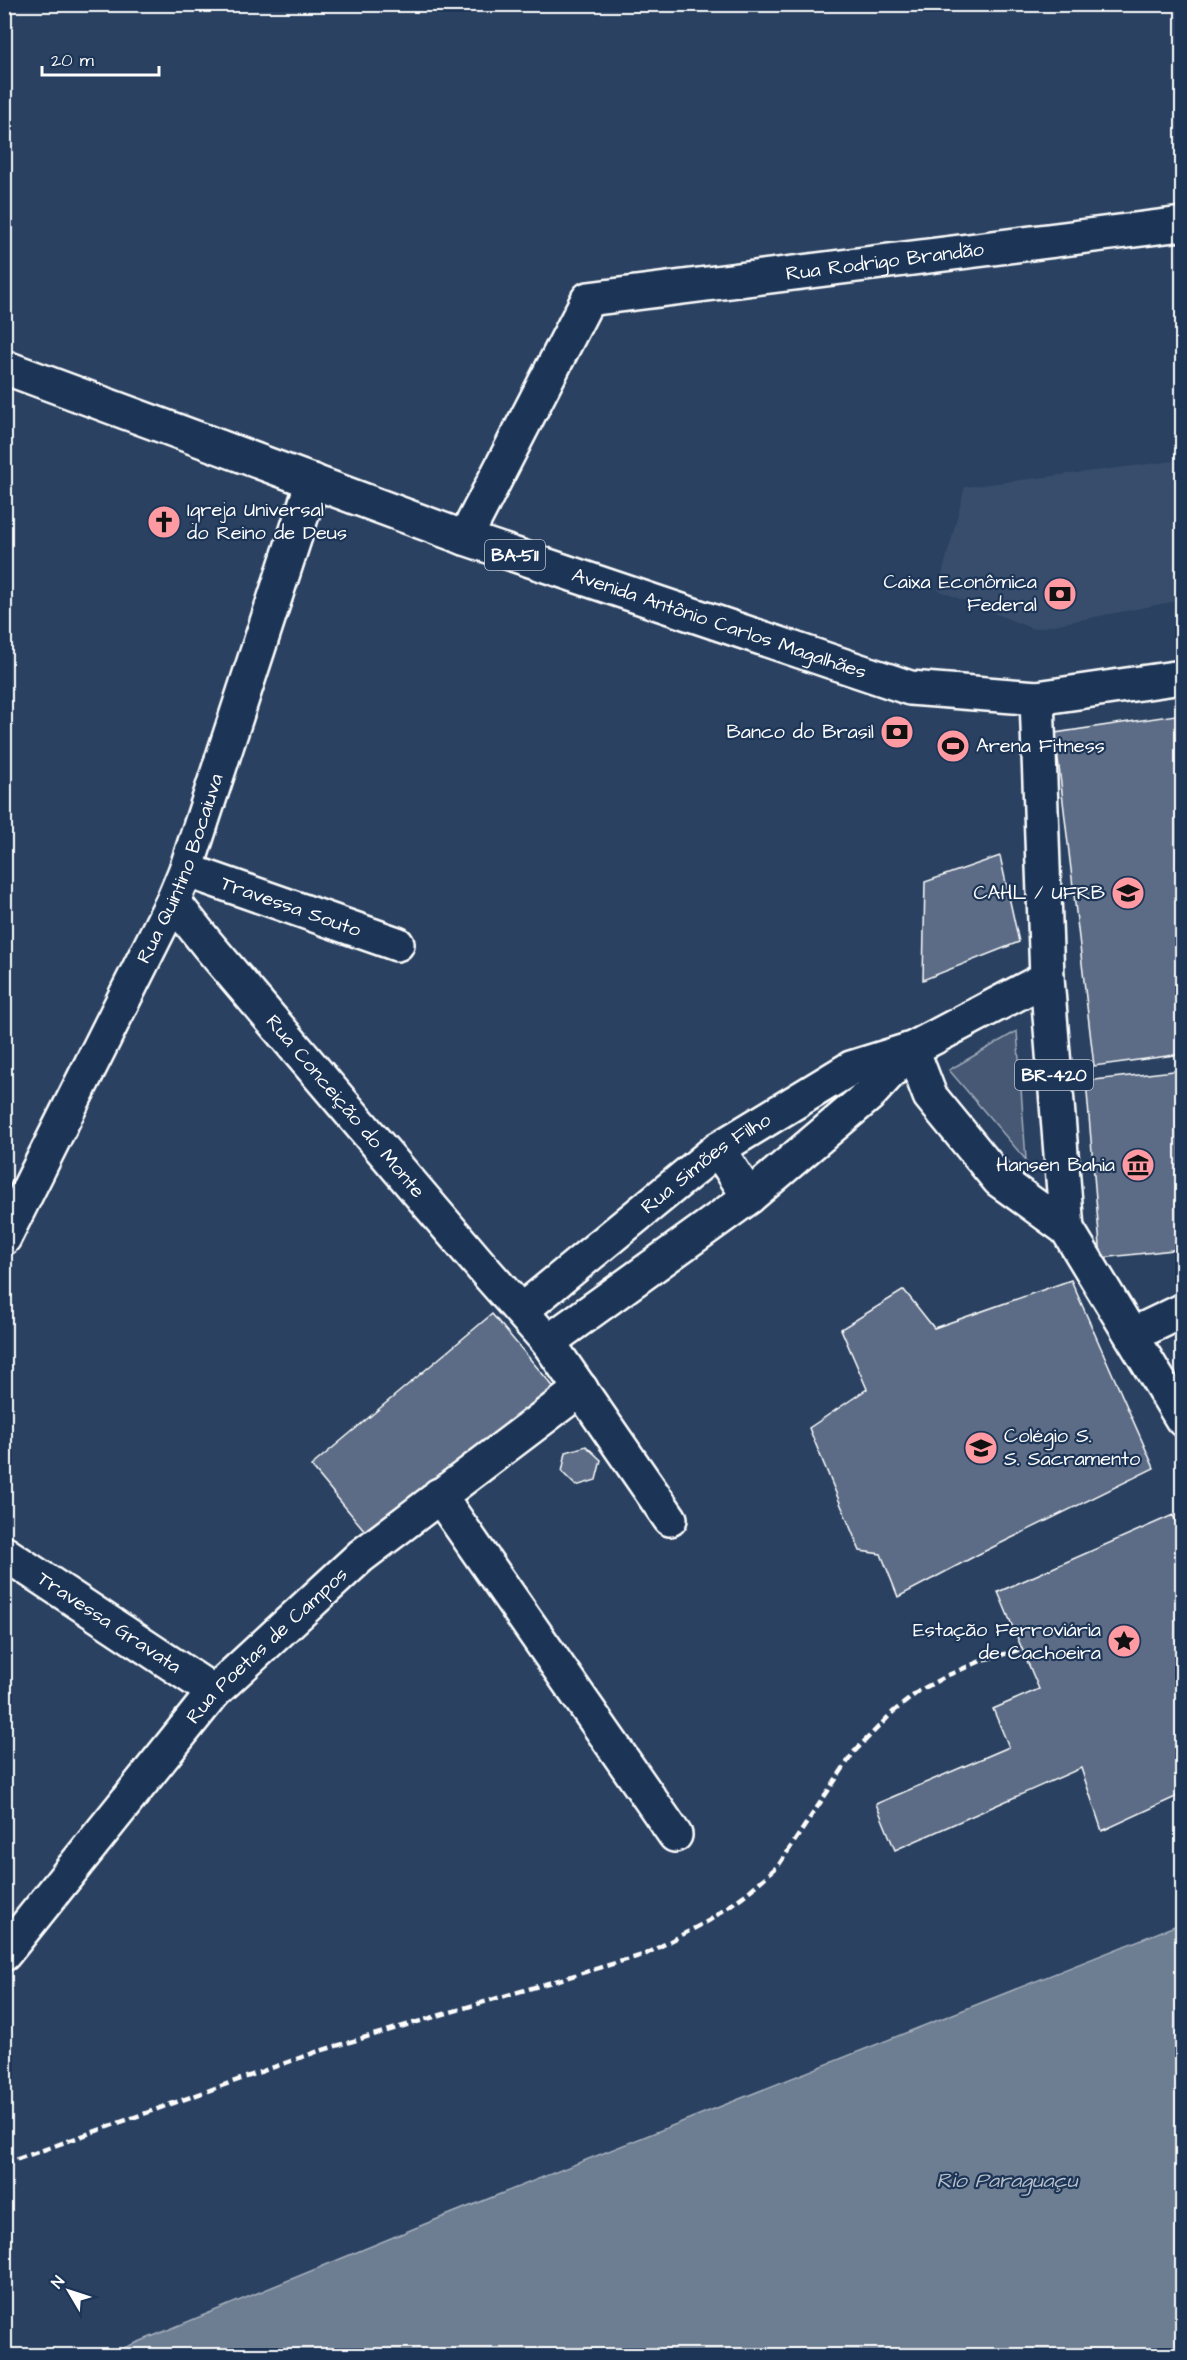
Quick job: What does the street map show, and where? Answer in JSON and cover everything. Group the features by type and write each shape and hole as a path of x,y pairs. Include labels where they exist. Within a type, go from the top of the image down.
{"street":[{"name":"Rua Rodrigo Brandão","path":"465,538 588,299 1182,224"},
{"name":"Avenida Antônio Carlos Magalhães","path":"4,367 465,538 910,688 1037,698 1182,677"},
{"name":"Rua Quintino Bocaiuva","path":"4,1238 173,901 186,870 312,481"},
{"name":"BR-420","path":"1037,698 1047,978 1067,1229 1182,1419"},
{"name":"Travessa Souto","path":"186,870 397,944"},
{"name":"Rua Conceição do Monte","path":"173,901 215,954 548,1342 670,1519"},
{"name":"Rua Simões Filho","path":"521,1311 718,1149 851,1068 912,1049 1047,978"},
{"name":"Rua Simões Filho","path":"548,1342 749,1197 869,1095 912,1049"},
{"path":"912,1049 930,1096 999,1180 1067,1229"},
{"path":"718,1149 749,1197"},
{"path":"1131,1335 1182,1311"},
{"name":"Rua Poetas de Campos","path":"4,1954 214,1692 361,1556 580,1389"},
{"path":"439,1495 675,1834"},
{"name":"Travessa Gravata","path":"4,1552 214,1692"}],"shaded area":[{"path":"1182,460 1182,600 1033,629 938,590 965,487"},
{"path":"1017,1031 1026,1160 949,1070"}],"water":[{"name":"Rio Paraguaçu","path":"1182,1923 1182,2355 107,2355 425,2224"}],"building":[{"name":"CAHL / UFRB","path":"1182,714 1182,1054 1094,1066 1055,733"},
{"path":"1000,856 1019,942 923,980 925,882"},
{"name":"Hansen Bahia","path":"1182,1070 1182,1249 1101,1258 1086,1081"},
{"name":"Colégio S. S. Sacramento","path":"1071,1280 1154,1468 979,1554 898,1597 881,1554 860,1551 809,1428 867,1389 841,1329 904,1290 934,1328"},
{"path":"492,1314 557,1391 375,1543 311,1466"},
{"path":"586,1446 601,1460 596,1480 576,1486 562,1472 566,1452"},
{"path":"1173,1515 1182,1536 1182,1794 1102,1831 1081,1768 895,1850 876,1804 1009,1747 993,1709 1039,1689 998,1592"}],"railway":[{"path":"4,2164 316,2052 646,1954 710,1920 746,1894 778,1866 854,1752 893,1712 919,1691 946,1676 983,1660 1022,1649"}],"place":[{"name":"Igreja Universal do Reino de Deus","path":"164,522"},
{"name":"Caixa Econômica Federal","path":"1060,594"},
{"name":"Banco do Brasil","path":"897,732"},
{"name":"Arena Fitness","path":"953,746"},
{"name":"CAHL / UFRB","path":"1128,893"},
{"name":"Hansen Bahia","path":"1138,1165"},
{"name":"Colégio S. S. Sacramento","path":"981,1448"},
{"name":"Estação Ferroviária de Cachoeira","path":"1124,1641"}]}
